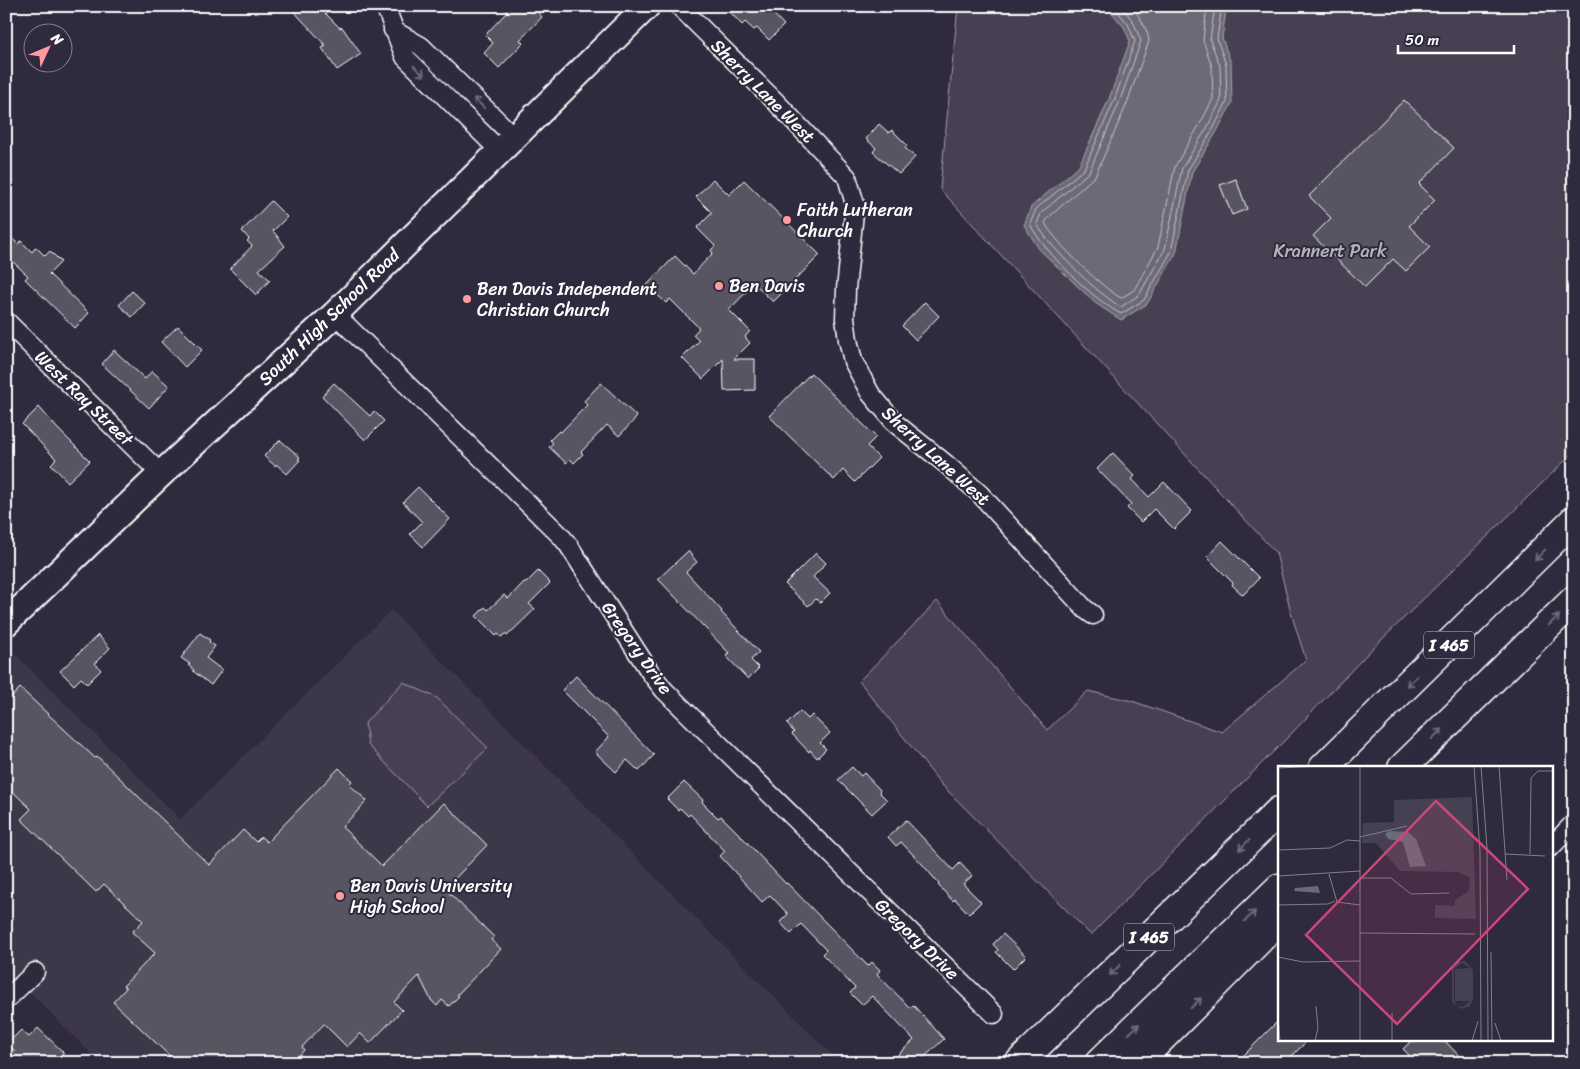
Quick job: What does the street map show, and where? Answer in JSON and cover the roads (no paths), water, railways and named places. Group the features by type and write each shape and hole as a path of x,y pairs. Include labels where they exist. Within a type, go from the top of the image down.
{"highway":[{"name":"I 465","path":"1325,766 1574,520"},
{"path":"1404,766 1574,600"},
{"name":"I 465","path":"1019,1063 1278,812"},
{"path":"1099,1063 1278,889"},
{"path":"1137,1063 1278,921"}],"street":[{"path":"385,6 405,57 507,144"},
{"name":"South High School Road","path":"6,623 161,474 335,314 647,6"},
{"name":"Sherry Lane West","path":"679,6 775,101 847,177 855,204 846,289 845,318 848,340 854,361 870,393 896,424 980,494 1085,609 1093,615"},
{"name":"Gregory Drive","path":"335,314 561,536 650,672 664,690 994,1014"},
{"name":"West Ray Street","path":"6,321 161,474"},
{"path":"1552,846 1574,823"},
{"path":"6,1000 35,972"}],"water":[{"path":"1106,6 1223,6 1226,10 1222,38 1231,63 1232,103 1192,172 1176,253 1147,304 1121,320 1095,303 1039,249 1024,225 1031,207 1079,166 1109,99 1130,41 1124,27"}],"place":[{"name":"Faith Lutheran Church","path":"787,220"},
{"name":"Ben Davis","path":"719,286"},
{"name":"Ben Davis Independent Christian Church","path":"467,299"},
{"name":"Ben Davis University High School","path":"340,896"}],"park label":[{"name":"Krannert Park","path":"1330,251"}]}
